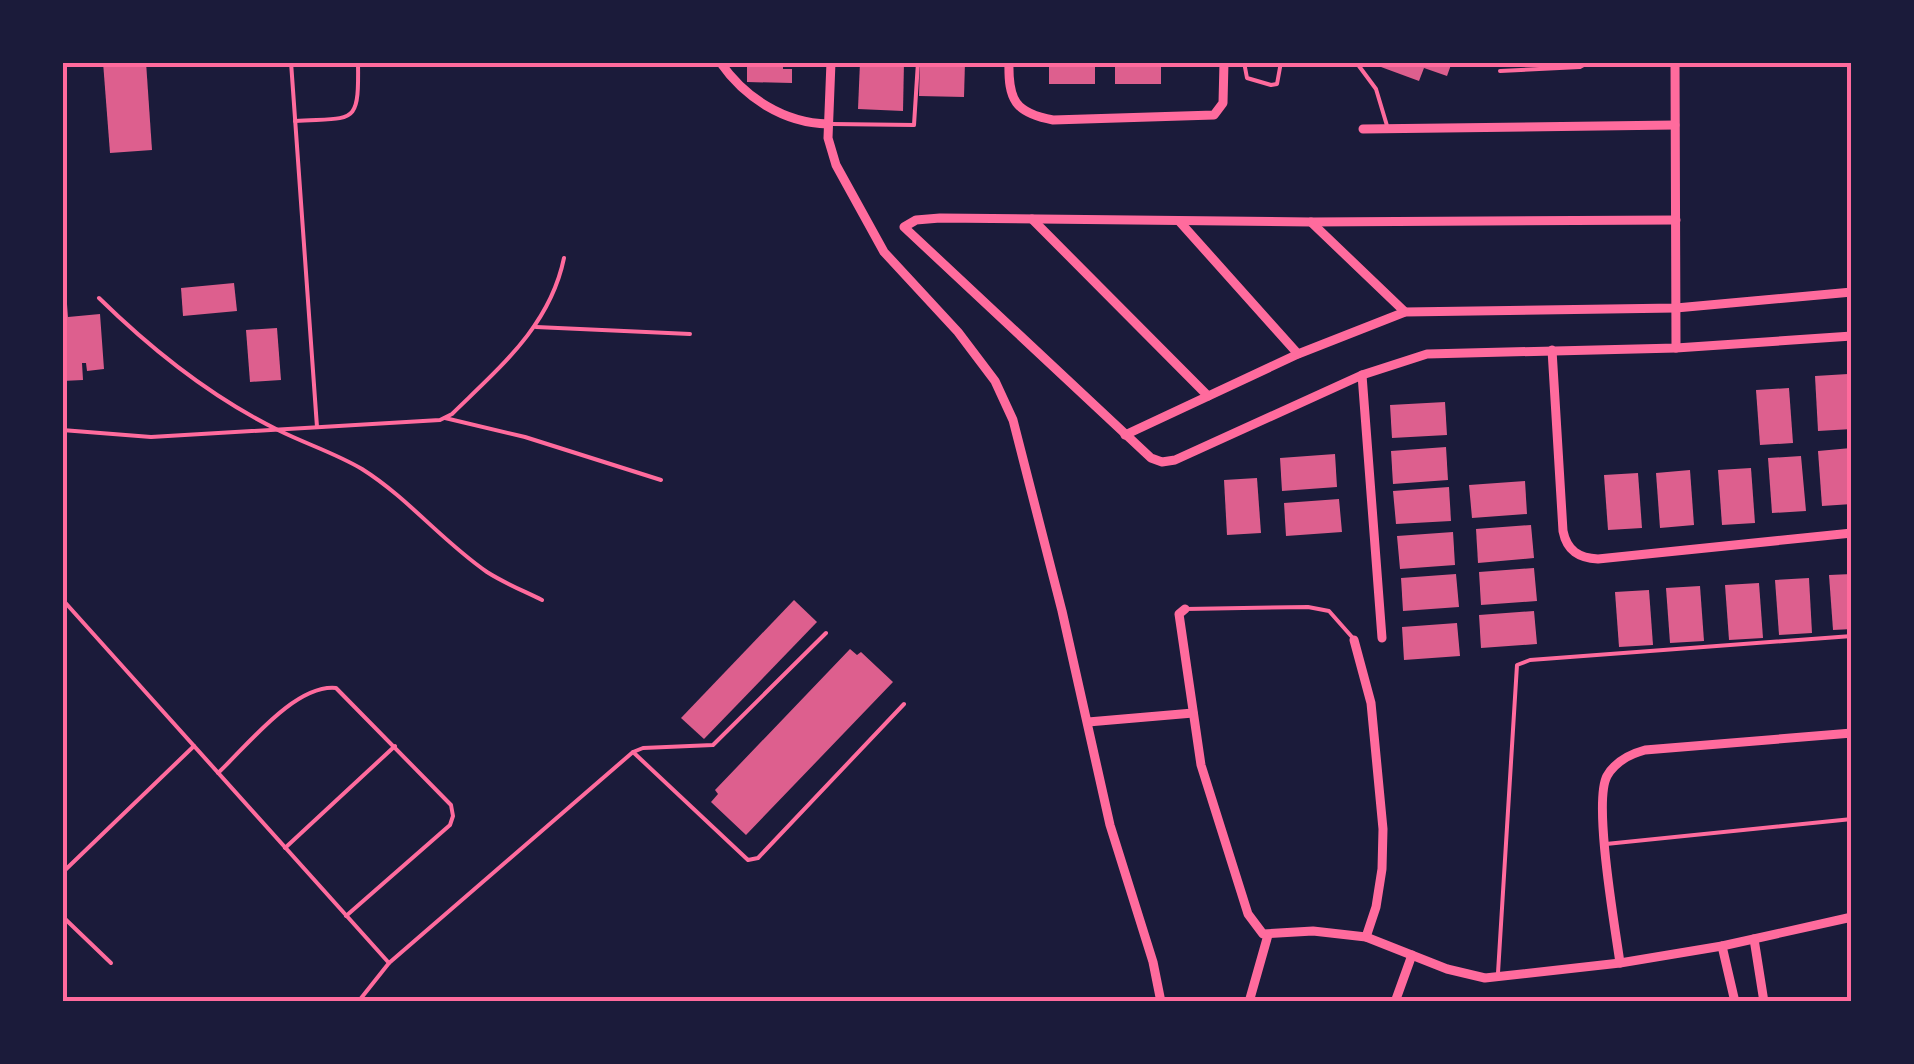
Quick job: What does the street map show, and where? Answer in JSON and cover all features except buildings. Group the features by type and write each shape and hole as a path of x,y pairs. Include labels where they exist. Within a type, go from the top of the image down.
{"street":[{"path":"720,62 730,76 774,111 798,122 828,124"},
{"path":"831,62 831,154 892,262 958,332 1002,392 1027,472 1110,825 1162,1002"},
{"path":"1009,62 1010,93 1019,108 1032,116 1052,120 1214,116 1223,103 1224,62"},
{"path":"1675,62 1676,348"},
{"path":"1363,130 1676,126"},
{"path":"1676,220 940,218 916,220 904,227 1150,458 1162,462 1362,375 1428,354 1676,348 1852,336"},
{"path":"1032,219 1208,396"},
{"path":"1179,221 1298,354"},
{"path":"1311,222 1405,312"},
{"path":"1125,435 1298,354 1405,312 1676,308 1852,292"},
{"path":"1552,350 1563,531 1565,542 1576,554 1598,559 1852,533"},
{"path":"1362,375 1382,638"},
{"path":"1184,609 1180,614 1202,765 1244,903 1257,930 1268,935 1314,931 1366,936 1474,976 1498,978 1722,946 1852,918"},
{"path":"1354,640 1371,703 1382,829 1382,869 1366,936"},
{"path":"1088,722 1193,712"},
{"path":"1620,963 1606,844 1604,784 1626,756 1644,750 1852,733"},
{"path":"1249,1002 1268,935"},
{"path":"1754,939 1764,1002"},
{"path":"1722,946 1735,1002"},
{"path":"1395,1002 1412,955"}],"lane":[{"path":"291,62 318,429"},
{"path":"295,121 344,118 354,112 359,104 358,62"},
{"path":"828,124 914,125 918,62"},
{"path":"1356,62 1376,88 1388,129"},
{"path":"1500,71 1580,67 1589,62"},
{"path":"62,430 151,437 430,423 445,418 508,360 536,327 559,286 564,258"},
{"path":"99,298 132,331 206,386 278,430 362,470 390,488 490,574 542,600"},
{"path":"536,327 690,334"},
{"path":"445,418 525,437 662,480"},
{"path":"62,598 389,964"},
{"path":"1184,609 1308,607 1329,611 1354,640"},
{"path":"358,1002 389,964 634,752 643,748 713,745 826,633"},
{"path":"1498,978 1517,664 1852,636"},
{"path":"218,773 294,701 323,687 336,688 451,805 450,825 346,916"},
{"path":"634,752 748,860 758,858 904,704"},
{"path":"62,873 194,746"},
{"path":"285,848 394,746"},
{"path":"1606,844 1852,819"},
{"path":"62,916 111,963"}],"path":[{"path":"1244,62 1247,78 1271,86 1277,84 1281,62"}]}
